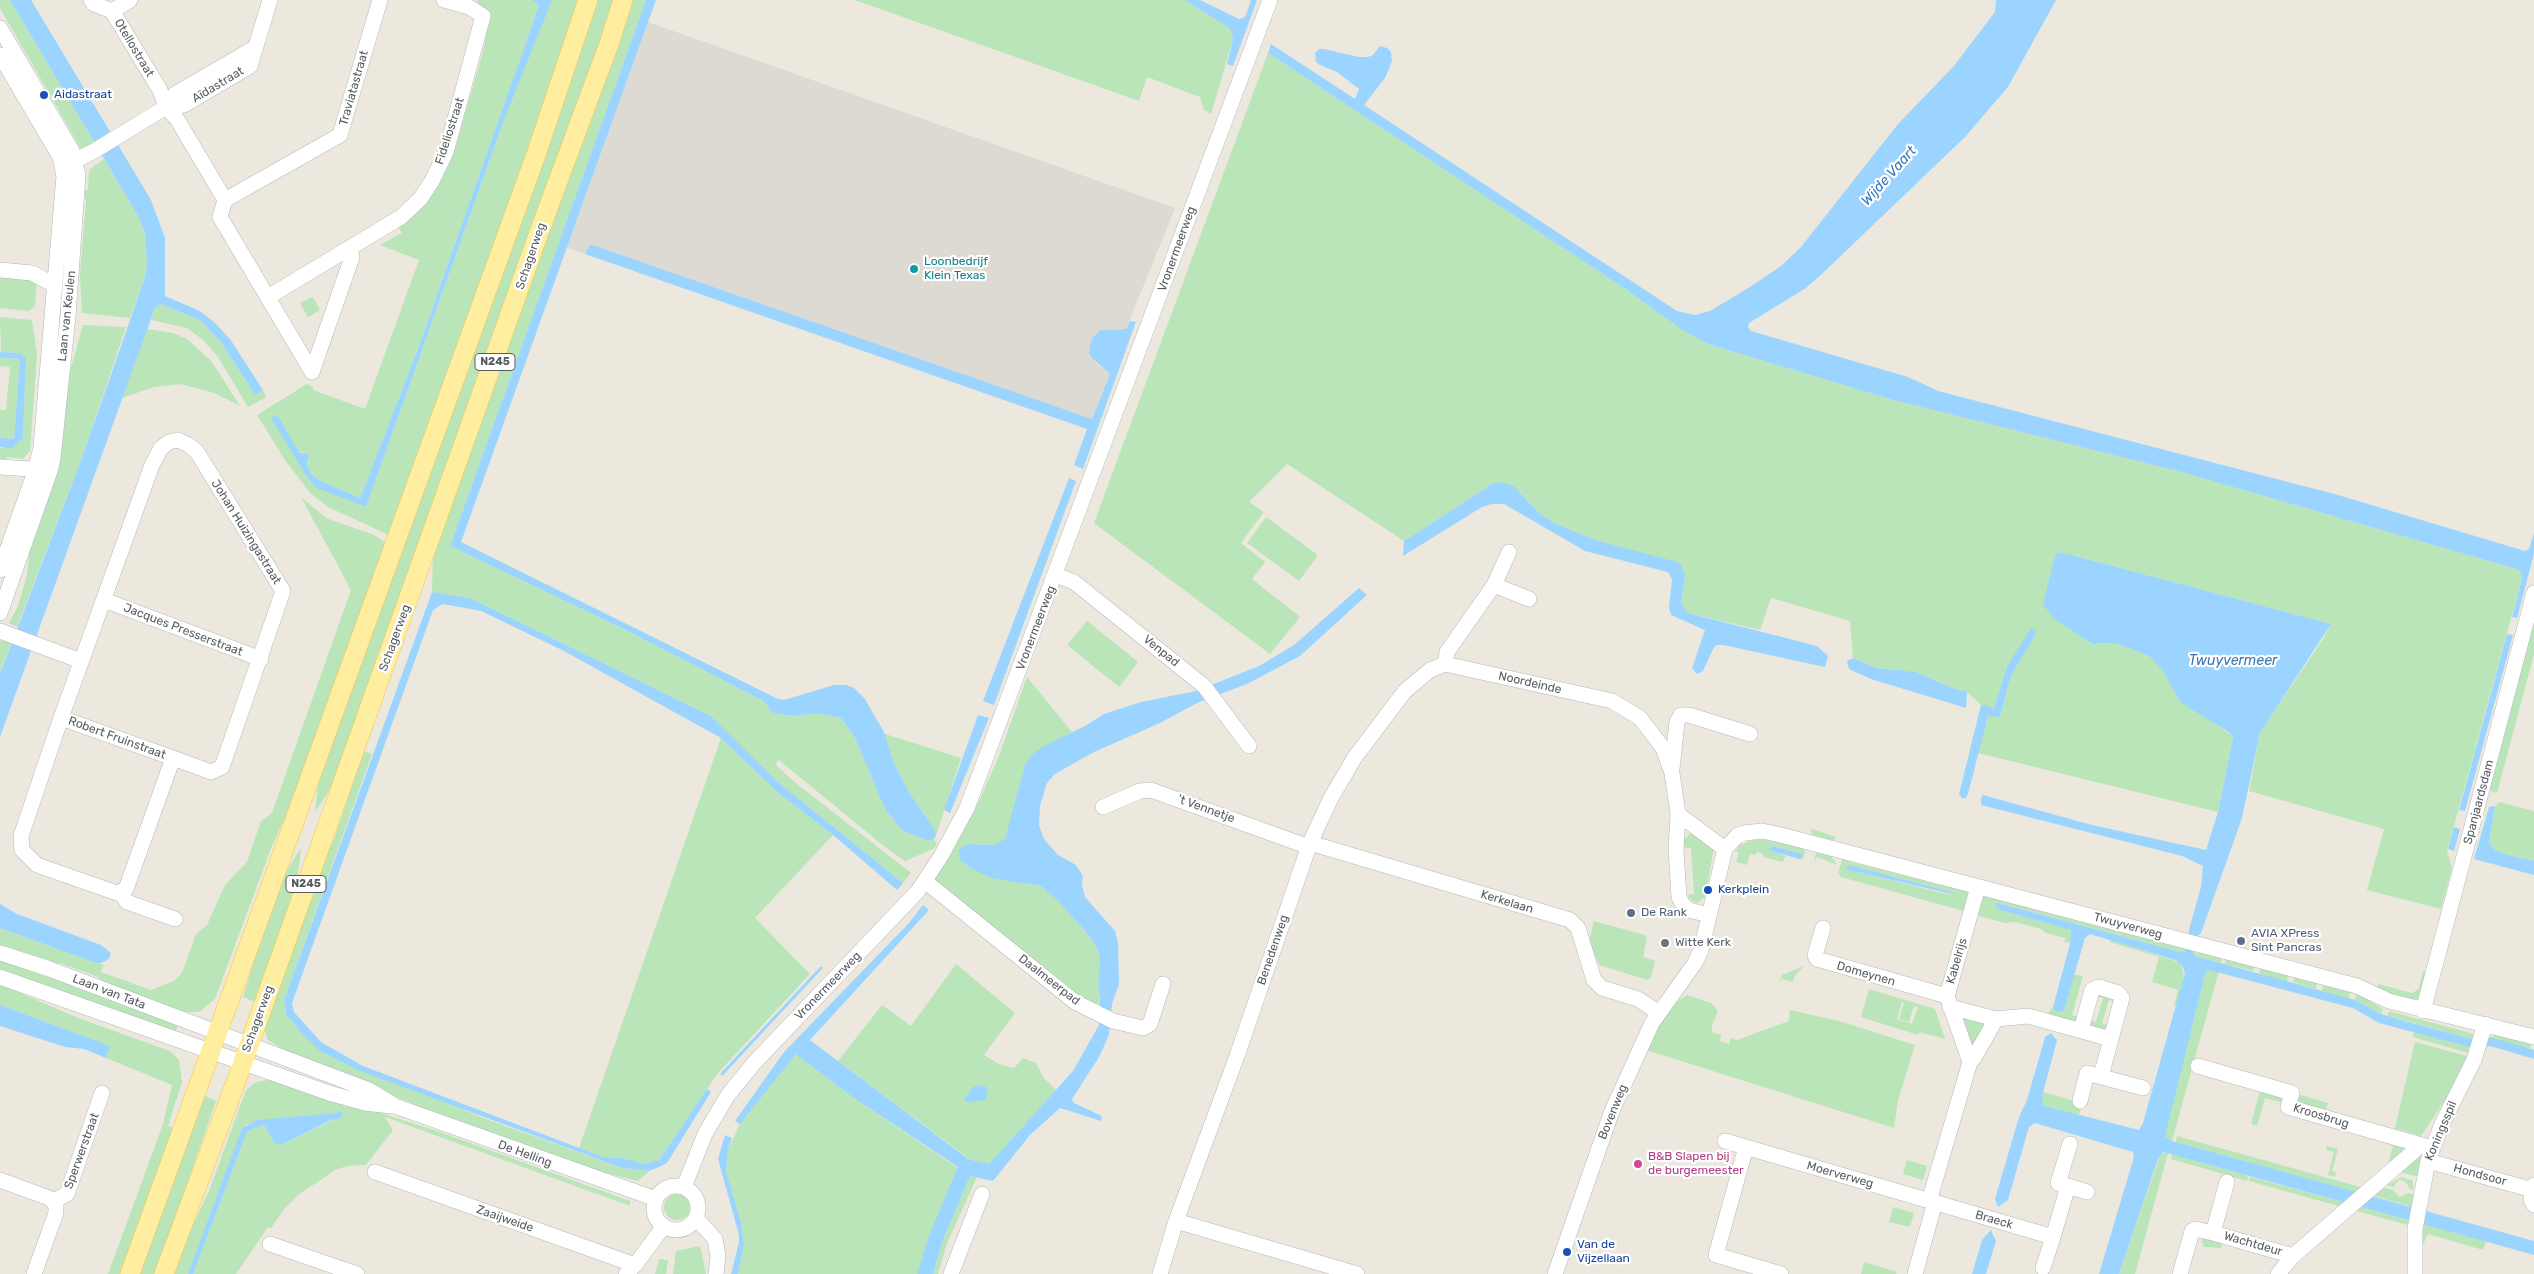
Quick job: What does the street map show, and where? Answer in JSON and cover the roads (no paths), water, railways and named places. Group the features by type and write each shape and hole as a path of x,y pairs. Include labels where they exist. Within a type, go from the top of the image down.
{"main road":[{"name":"N245","path":"130,1274 537,152 588,0"},
{"name":"Schagerweg","path":"164,1274 249,1044 541,227 609,44 623,0"}],"street":[{"name":"Otellostraat","path":"92,0 94,4 112,11 160,90 166,107"},
{"path":"112,11 130,0"},
{"name":"Aïdastraat","path":"70,164 166,107 184,105 250,66 270,0"},
{"name":"Traviatastraat","path":"225,200 340,135 380,0"},
{"name":"Fideliostraat","path":"268,297 408,212 426,191 446,152 484,16 469,7 444,0"},
{"name":"Vronermeerweg","path":"684,1187 705,1134 738,1082 926,882 967,808 1056,576 1270,0"},
{"name":"Laan van Keulen","path":"0,28 42,97 78,188 70,299 43,470 0,613"},
{"name":"Laan van Keulen","path":"0,55 60,157 70,164"},
{"path":"166,107 177,119 225,200 220,217 312,372 352,258 349,248"},
{"path":"0,270 32,272 49,282"},
{"name":"Johan Huizingastraat","path":"173,758 211,772 222,767 283,591 197,452 184,442 169,442 156,457 81,661 22,830 22,850 37,865 121,893 127,902 175,919"},
{"path":"0,467 43,470"},
{"name":"Laan van Keulen","path":"0,570 43,470"},
{"path":"1445,664 1448,652 1494,585 1509,552"},
{"name":"Venpad","path":"1056,576 1074,582 1208,692 1249,746"},
{"path":"1494,585 1529,599"},
{"name":"Spanjaardsdam","path":"2423,1011 2534,593"},
{"name":"Jacques Presserstraat","path":"104,600 261,659"},
{"path":"6,634 81,661"},
{"name":"Noordeinde","path":"1445,664 1612,701 1624,707 1650,728 1663,748 1672,773 1678,814"},
{"name":"Benedenweg","path":"1160,1274 1176,1221 1237,1056 1309,845 1342,777 1374,731 1405,692 1430,670 1445,664"},
{"name":"Noordeinde","path":"1672,773 1676,722 1681,715 1688,715 1750,734"},
{"name":"Robert Fruinstraat","path":"61,718 173,758"},
{"path":"121,893 126,889 173,758"},
{"name":"'t Vennetje","path":"1103,807 1140,791 1151,790 1309,845"},
{"path":"1678,814 1725,849 1709,915 1689,910 1683,905 1680,897 1676,850 1678,814"},
{"name":"Twuyverweg","path":"1725,849 1737,836 1762,831 2357,986 2389,1002 2423,1011 2481,1036 2534,1037"},
{"name":"Kerkelaan","path":"1309,845 1570,920 1578,928 1594,980 1602,988 1638,999 1659,1013"},
{"name":"Daalmeerpad","path":"926,882 1075,1002 1113,1021 1143,1028 1150,1024 1163,984"},
{"name":"Kabelrijs","path":"1948,1001 1978,887"},
{"name":"Bovenweg","path":"1554,1274 1612,1111 1659,1013 1695,963 1709,915"},
{"name":"Domeynen","path":"1823,928 1816,955 1817,959 1948,1001"},
{"name":"Laan van Tata","path":"0,953 47,968 249,1044"},
{"name":"Laan van Tata","path":"0,976 242,1062"},
{"path":"2080,1030 2092,990 2098,987 2118,992 2122,998 2101,1076"},
{"path":"1948,1001 1996,1019 2028,1016 2111,1039"},
{"path":"1948,1001 1970,1062"},
{"path":"1915,1274 1932,1201 1970,1062 1996,1019"},
{"name":"Koningsspil","path":"2415,1274 2416,1227 2427,1152 2481,1036"},
{"name":"De Helling","path":"249,1044 369,1090 395,1106 584,1175 656,1199"},
{"name":"De Helling","path":"242,1062 329,1093 365,1103 395,1106"},
{"name":"Kroosbrug","path":"2198,1066 2292,1093 2288,1107 2427,1152"},
{"path":"2080,1101 2087,1073 2143,1088"},
{"name":"Sperwerstraat","path":"53,1201 67,1194 102,1093"},
{"name":"Moerverweg","path":"1725,1141 1932,1201"},
{"path":"2070,1144 2058,1183 2087,1192"},
{"path":"1746,1148 1716,1254 1781,1274"},
{"name":"Koningsspil","path":"2278,1274 2293,1256 2348,1208 2370,1190 2427,1152"},
{"name":"Hondsoor","path":"2427,1152 2534,1187 2531,1200 2534,1206"},
{"name":"Zaaijweide","path":"375,1172 630,1270"},
{"name":"Sperwerstraat","path":"0,1180 53,1201 57,1209 34,1274"},
{"name":"Wachtdeur","path":"2213,1232 2227,1182"},
{"path":"671,1186 684,1187 692,1192 697,1200 696,1218 682,1229 664,1226 655,1214 656,1199 664,1189 671,1186"},
{"path":"2043,1268 2068,1186"},
{"path":"951,1274 982,1194"},
{"name":"Braeck","path":"1932,1201 2053,1237"},
{"path":"696,1218 715,1240 718,1251 716,1274"},
{"path":"1176,1221 1357,1274"},
{"path":"630,1270 664,1226"},
{"name":"Wachtdeur","path":"2180,1274 2192,1231 2195,1229 2213,1232 2293,1256"},
{"path":"270,1244 357,1274"}],"water":[{"path":"10,0 31,0 151,200 165,238 165,296 200,311 214,322 230,339 263,390 255,395 221,342 200,320 160,304 155,308 0,737 0,674 84,452 145,277 147,263 145,233 138,216"},
{"path":"532,0 552,0 504,120 366,507 317,488 307,477 271,418 276,415 299,452 309,455 307,464 311,474 319,480 360,498 418,349 539,5"},
{"path":"646,0 656,0 461,542 778,699 784,700 834,685 846,685 854,688 865,699 885,734 893,761 909,792 937,833 934,839 928,841 903,831 885,809 855,738 841,718 817,713 793,716 772,713 765,702 628,631 450,546"},
{"path":"1185,0 1200,0 1239,19 1245,17 1251,0 1257,0 1233,66 1227,64 1233,39 1229,28"},
{"name":"Wijde Vaart","path":"1996,0 2056,0 2008,87 1965,137 1824,272 1806,288 1749,323 1748,327 1751,331 1908,377 1938,391 2338,495 2525,551 2529,549 2534,533 2534,554 2517,618 2512,617 2522,578 2520,570 2181,472 1893,400 1708,344 1682,330 1627,290 1268,53 1271,44 1355,99 1359,89 1337,72 1316,62 1315,53 1319,49 1324,49 1359,57 1368,57 1373,55 1380,46 1387,48 1391,52 1392,61 1385,78 1364,105 1677,311 1695,315 1710,311 1750,287 1781,266 1801,247 1898,124 1953,67 1995,12"},
{"path":"590,244 1092,419 1110,374 1089,353 1093,337 1101,330 1126,329 1130,321 1136,322 1083,469 1074,465 1087,429 585,254"},
{"path":"0,352 20,353 26,358 23,438 11,449 0,447 0,438 14,439 20,359 0,358"},
{"path":"1069,478 1076,481 994,705 983,701"},
{"path":"1501,482 1514,486 1540,514 1556,524 1598,541 1677,562 1682,566 1685,576 1681,604 1688,613 1817,646 1828,656 1825,667 1717,645 1713,649 1703,671 1697,674 1692,668 1705,630 1671,615 1669,608 1672,579 1668,572 1585,551 1504,504 1492,504 1482,507 1403,556 1404,541 1492,484"},
{"name":"Twuyvermeer","path":"2060,552 2331,624 2260,733 2242,818 2201,933 2198,936 2193,952 2195,956 2355,1000 2381,1014 2408,1022 2472,1039 2490,1037 2534,1050 2534,1059 2490,1046 2469,1047 2379,1023 2353,1008 2209,970 2205,974 2165,1136 2172,1141 2534,1241 2534,1255 2163,1152 2158,1159 2119,1274 2099,1274 2134,1157 2133,1152 2035,1123 2029,1127 2008,1200 1998,1207 1995,1199 2045,1037 2051,1033 2057,1040 2043,1093 2042,1100 2044,1106 2139,1130 2143,1123 2185,973 2182,965 2175,960 2090,934 2085,938 2064,1011 2056,1013 2053,1007 2070,944 2071,930 1997,909 1995,904 1998,903 2184,953 2187,948 2189,930 2201,887 2203,866 2182,856 1981,805 1981,798 1983,795 2092,825 2206,850 2218,812 2233,737 2230,733 2180,702 2163,671 2149,656 2118,644 2098,643 2094,645 2053,618 2043,604 2054,561 2057,553"},
{"path":"1359,588 1367,595 1300,656 1247,684 1199,702 1160,723 1094,752 1055,774 1047,783 1040,806 1039,825 1044,839 1058,855 1076,865 1083,876 1082,885 1085,897 1115,931 1118,943 1119,984 1112,1004 1109,1035 1099,1057 1072,1099 1074,1103 1102,1116 1101,1121 1060,1108 1030,1135 993,1181 970,1176 943,1240 933,1274 917,1274 930,1233 958,1167 851,1096 796,1054 740,1124 735,1121 784,1052 909,923 923,905 929,910 810,1040 968,1159 989,1164 1073,1071 1099,1025 1100,999 1098,986 1100,958 1096,946 1086,932 1057,900 1041,886 991,878 972,869 960,860 959,849 968,844 994,845 1005,839 1025,765 1031,755 1044,746 1085,726 1104,714 1141,702 1196,691 1259,666 1294,645"},
{"path":"432,592 470,598 711,716 778,782 903,883 897,890 833,835 777,792 721,738 562,650 481,611 443,604 433,610 292,1003 294,1012 321,1042 363,1066 603,1157 622,1158 643,1164 659,1160 707,1089 711,1092 667,1163 649,1171 622,1168 360,1071 320,1051 302,1034 286,1014 284,1000"},
{"path":"2031,628 2035,630 2036,634 2011,676 2001,714 1999,717 1988,716 1968,794 1966,798 1962,798 1959,794 1981,705 1987,705 1994,709 2007,666"},
{"path":"2507,634 2513,635 2465,811 2459,810"},
{"path":"1853,658 1877,668 1916,672 1952,688 1967,692 1966,708 1871,679 1849,669 1847,661"},
{"path":"978,715 989,718 950,813 944,810"},
{"path":"2495,806 2489,842 2495,850 2504,854 2534,861 2534,875 2474,859 2489,807"},
{"path":"2454,827 2460,829 2454,851 2448,849"},
{"path":"1772,846 1802,854 1800,859 1774,852 1769,849"},
{"path":"1848,865 1948,891 1952,894 1848,870 1846,867"},
{"path":"0,904 17,914 101,945 111,953 109,959 99,964 0,928"},
{"path":"0,1005 110,1046 106,1058 84,1049 65,1047 0,1026"},
{"path":"984,1085 987,1089 986,1100 963,1101 973,1087"},
{"path":"338,1111 343,1112 340,1119 331,1120 283,1144 275,1144 265,1126 261,1125 247,1132 193,1274 188,1274 242,1128 257,1120 337,1113"},
{"path":"725,1135 732,1138 728,1150 726,1171 741,1222 744,1244 738,1274 731,1274 739,1235 718,1159"},
{"path":"1991,1230 1996,1241 1986,1274 1972,1274 1982,1240"}],"waterway":[{"path":"722,1074 821,968"}],"place":[{"name":"Aidastraat","path":"44,95"},
{"name":"Loonbedrijf Klein Texas","path":"914,269"},
{"name":"Kerkplein","path":"1708,890"},
{"name":"De Rank","path":"1631,913"},
{"name":"AVIA XPress Sint Pancras","path":"2241,941"},
{"name":"Witte Kerk","path":"1665,943"},
{"name":"B&B Slapen bij de burgemeester","path":"1638,1164"},
{"name":"Van de Vijzellaan","path":"1567,1252"}]}
